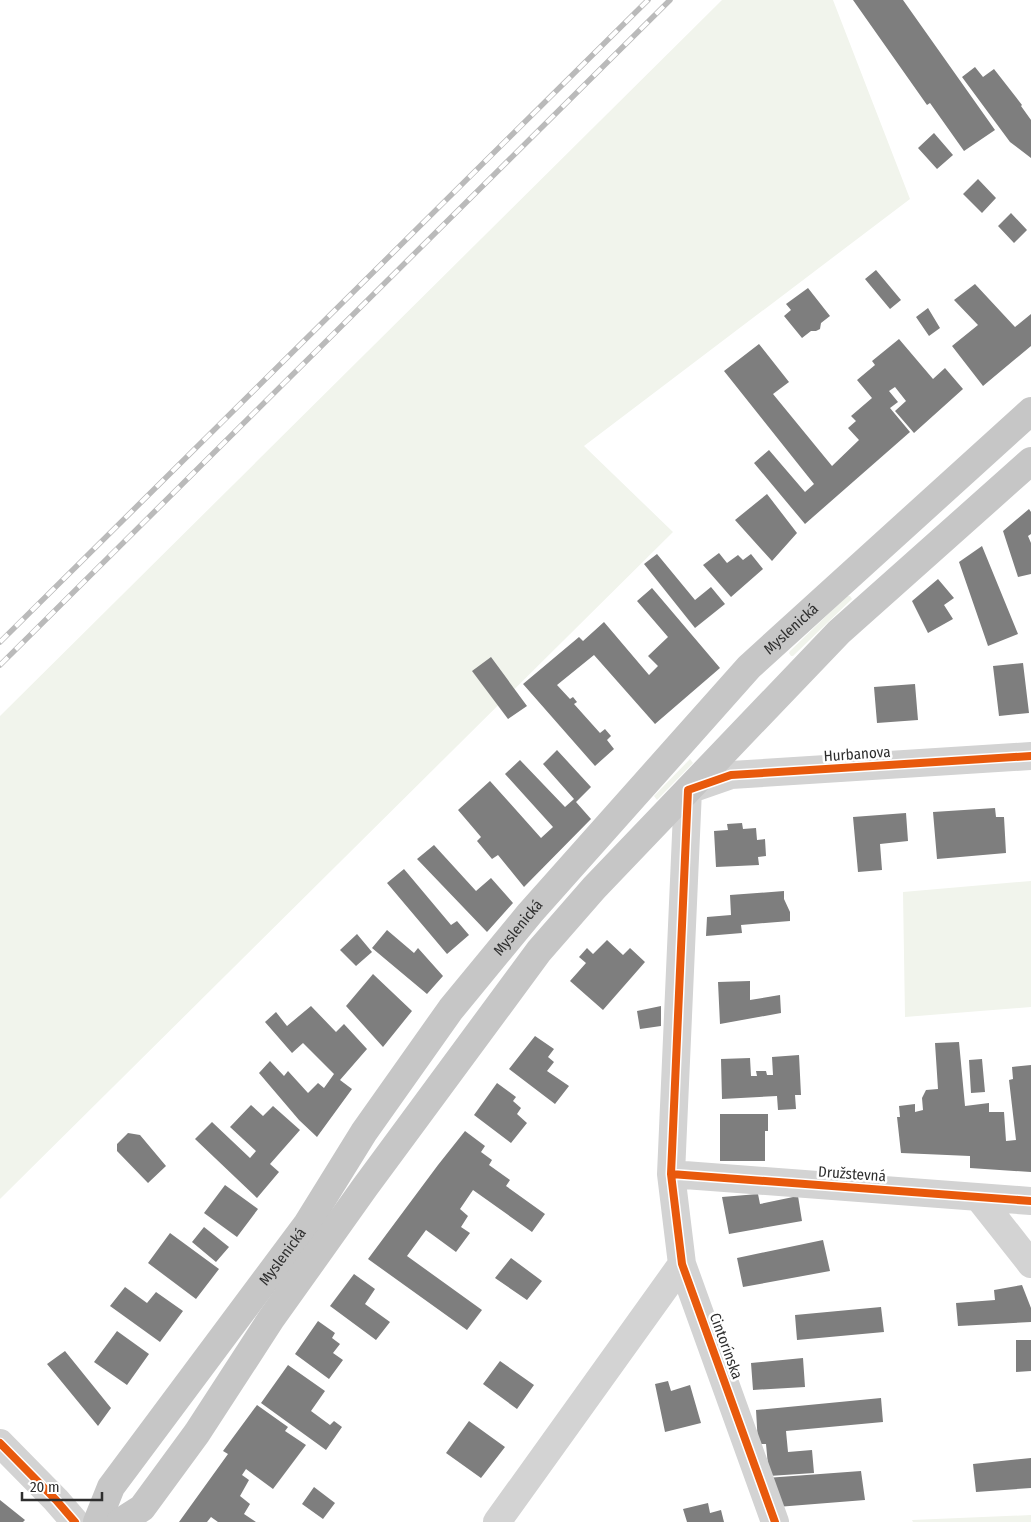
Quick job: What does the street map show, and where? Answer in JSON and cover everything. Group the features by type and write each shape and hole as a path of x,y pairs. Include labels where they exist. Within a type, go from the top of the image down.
{"main road":[{"name":"Myslenická","path":"98,1522 112,1487 306,1224 364,1132 451,1009 530,913 749,667 1031,411"},
{"name":"Myslenická","path":"120,1522 142,1508 197,1433 276,1311 539,951 594,888 839,632 1031,461"}],"street":[{"name":"Hurbanova","path":"688,790 731,775 1031,756"},
{"name":"Cintorínska","path":"688,790 671,1174 682,1264 775,1522"},
{"name":"Družstevná","path":"671,1174 1031,1201"},
{"path":"979,1198 1031,1264"},
{"path":"497,1522 682,1264"},
{"path":"0,1443 75,1522"}],"shaded area":[{"path":"722,0 833,0 910,199 584,446 673,532 0,1199 0,716"},
{"path":"847,596 850,596 852,599 791,656 790,651"},
{"path":"690,759 693,763 657,800 654,796"},
{"path":"1031,881 1031,1007 905,1017 903,892"},
{"path":"1031,1515 1031,1522 913,1522 912,1520"}],"building":[{"path":"853,0 903,0 995,130 964,151 930,103 927,105"},
{"path":"975,67 983,77 994,69 1022,105 1031,120 1031,158 1010,142 962,77"},
{"path":"934,133 953,155 937,169 918,148"},
{"path":"978,179 996,198 982,213 963,194"},
{"path":"1011,213 1027,230 1014,243 998,226"},
{"path":"876,270 901,300 890,309 865,279"},
{"path":"975,284 1015,327 1031,314 1031,346 983,386 952,346 978,325 954,300"},
{"path":"808,288 830,316 821,323 820,329 811,331 802,338 784,316 791,310 786,304"},
{"path":"928,308 940,328 929,336 916,317"},
{"path":"899,339 933,379 945,368 963,389 914,433 895,411 906,401 895,387 889,391 898,402 890,408 910,432 805,524 754,463 769,450 805,492 814,484 724,371 759,344 789,382 773,394 832,466 859,440 848,428 856,421 851,416 872,398 857,380 875,365 872,361"},
{"path":"767,494 797,533 772,561 735,520"},
{"path":"1029,509 1031,512 1031,534 1028,536 1031,543 1031,574 1018,577 1003,531"},
{"path":"982,546 1018,634 988,646 959,562"},
{"path":"719,553 727,563 738,555 743,560 751,554 763,569 731,597 703,565"},
{"path":"657,554 695,600 711,587 725,604 695,628 644,564"},
{"path":"938,579 954,598 944,605 953,619 928,633 912,601"},
{"path":"652,588 720,668 655,724 594,655 557,685 570,699 573,697 577,702 574,704 600,733 605,729 611,736 607,740 614,749 595,766 523,684 579,637 583,641 604,622 649,675 658,666 648,656 668,637 637,601"},
{"path":"491,657 527,706 508,719 472,671"},
{"path":"1023,663 1029,713 999,716 993,666"},
{"path":"915,684 918,720 877,723 874,687"},
{"path":"557,750 591,787 576,802 591,819 524,887 498,855 492,859 477,841 481,837 458,810 490,781 541,838 553,827 505,774 520,760 565,807 574,799 543,764"},
{"path":"995,808 996,817 1004,817 1006,853 937,859 933,812"},
{"path":"906,813 908,841 880,844 882,870 858,872 853,817"},
{"path":"742,823 743,829 756,828 757,840 765,839 766,856 758,857 759,865 716,867 714,831 728,830 727,824"},
{"path":"434,845 476,891 491,878 513,903 487,932 417,859"},
{"path":"404,869 451,925 457,921 469,935 447,954 387,883"},
{"path":"784,891 784,899 790,912 790,921 741,925 742,933 706,936 707,917 731,915 730,895"},
{"path":"387,930 414,953 418,948 443,976 427,994 372,948"},
{"path":"357,934 372,952 356,966 340,950"},
{"path":"607,940 623,955 630,948 645,962 603,1010 570,981 586,963 579,957 587,948 593,954"},
{"path":"373,974 412,1011 383,1047 346,1006"},
{"path":"750,981 750,1000 780,995 781,1013 720,1024 718,982"},
{"path":"311,1006 336,1032 344,1024 367,1049 340,1080 352,1089 317,1137 299,1120 259,1073 270,1061 284,1076 288,1071 308,1093 318,1083 324,1088 334,1074 303,1043 292,1053 265,1022 276,1012 287,1026"},
{"path":"661,1006 661,1026 640,1029 637,1011"},
{"path":"535,1036 554,1049 548,1057 554,1062 547,1071 569,1086 555,1104 509,1069"},
{"path":"959,1042 965,1106 989,1103 989,1112 1004,1112 1006,1141 1016,1140 1009,1080 1013,1079 1012,1067 1031,1065 1031,1172 970,1168 970,1156 901,1153 897,1117 900,1117 899,1106 915,1104 915,1112 923,1110 922,1098 926,1090 938,1089 935,1043"},
{"path":"799,1055 801,1095 795,1095 796,1109 778,1110 777,1096 722,1099 721,1059 750,1058 751,1076 757,1076 756,1071 766,1071 767,1075 773,1075 772,1057"},
{"path":"982,1059 985,1092 971,1093 969,1060"},
{"path":"497,1083 516,1097 513,1101 521,1108 517,1114 527,1123 511,1143 474,1115"},
{"path":"251,1105 263,1116 273,1106 300,1130 270,1164 279,1172 257,1198 195,1139 212,1122 250,1158 256,1151 230,1127"},
{"path":"720,1114 768,1114 768,1131 765,1131 765,1161 720,1161"},
{"path":"465,1131 485,1146 481,1152 492,1160 489,1165 510,1180 506,1186 545,1214 532,1232 473,1190 460,1209 468,1216 461,1227 470,1233 456,1252 426,1230 407,1256 482,1310 467,1330 368,1259"},
{"path":"128,1133 140,1135 166,1166 148,1183 117,1151 117,1144"},
{"path":"225,1185 258,1209 237,1237 204,1213"},
{"path":"758,1194 760,1204 798,1196 802,1221 729,1234 722,1197"},
{"path":"204,1227 229,1247 216,1262 192,1242"},
{"path":"170,1233 219,1269 196,1299 148,1263"},
{"path":"823,1240 830,1271 743,1287 737,1258"},
{"path":"511,1258 542,1281 527,1300 495,1278"},
{"path":"354,1274 375,1289 365,1304 390,1322 376,1340 330,1306"},
{"path":"1022,1285 1031,1308 1031,1322 958,1326 956,1303 995,1300 994,1290"},
{"path":"125,1287 147,1303 156,1292 183,1311 160,1342 110,1306"},
{"path":"881,1307 884,1332 797,1340 795,1315"},
{"path":"318,1321 335,1333 332,1338 340,1344 333,1353 343,1360 329,1379 295,1354"},
{"path":"117,1331 149,1354 127,1385 94,1362"},
{"path":"1016,1340 1031,1340 1031,1371 1016,1372"},
{"path":"65,1351 111,1408 98,1426 47,1364"},
{"path":"803,1358 805,1387 753,1390 751,1363"},
{"path":"500,1361 534,1385 517,1409 483,1384"},
{"path":"288,1365 325,1391 311,1411 330,1425 334,1421 342,1427 326,1450 261,1403"},
{"path":"668,1381 671,1391 690,1385 701,1423 665,1432 655,1384"},
{"path":"881,1398 883,1422 786,1431 788,1452 812,1450 814,1473 769,1476 766,1444 758,1444 756,1410"},
{"path":"257,1405 288,1427 285,1431 306,1445 273,1489 246,1469 242,1475 249,1480 240,1496 250,1504 244,1514 256,1522 218,1522 211,1517 207,1522 179,1522 228,1454 223,1451"},
{"path":"469,1421 505,1447 481,1478 446,1453"},
{"path":"1031,1458 1031,1488 976,1492 973,1464"},
{"path":"861,1471 865,1500 777,1507 766,1478"},
{"path":"314,1487 335,1503 323,1519 302,1504"},
{"path":"0,1500 25,1520 23,1522 0,1522"},
{"path":"708,1503 710,1513 721,1510 724,1522 687,1522 683,1509"}],"railway":[{"path":"0,642 648,0"},
{"path":"0,665 670,0"}],"cycle path":[{"path":"775,1522 682,1264 671,1174 688,790 731,775 1031,756"},
{"path":"671,1174 1031,1201"},
{"path":"0,1443 75,1522"}]}
